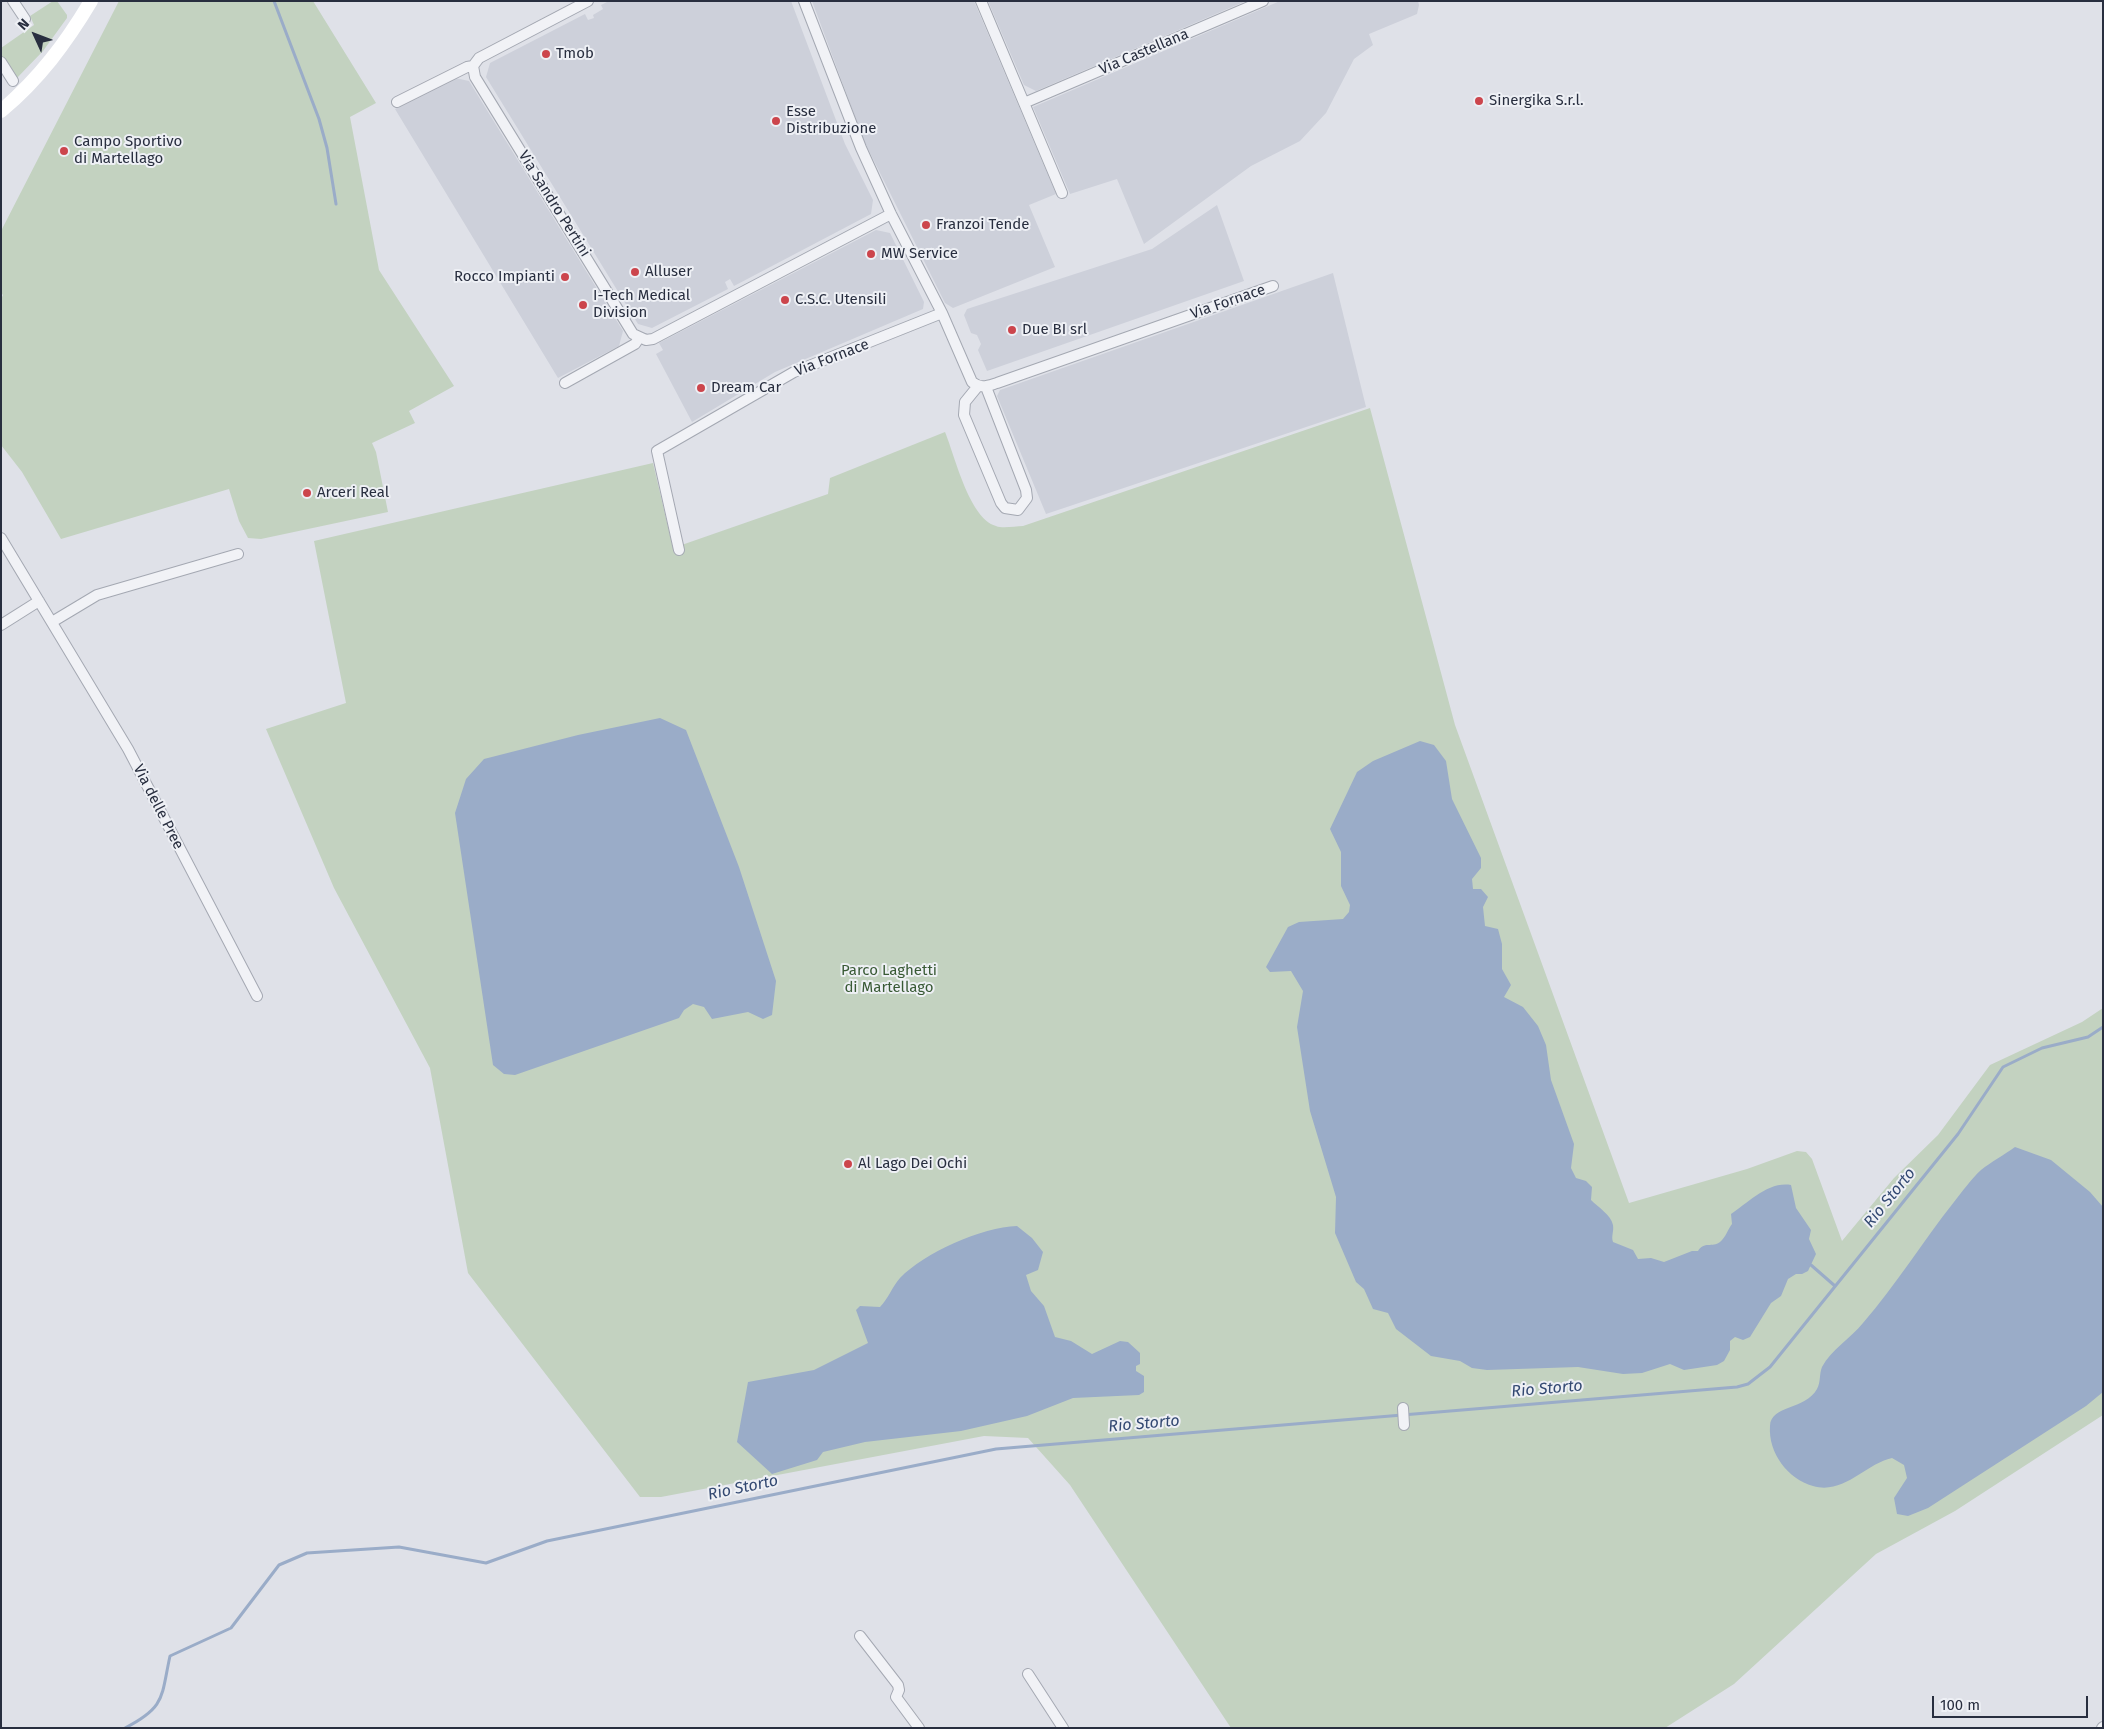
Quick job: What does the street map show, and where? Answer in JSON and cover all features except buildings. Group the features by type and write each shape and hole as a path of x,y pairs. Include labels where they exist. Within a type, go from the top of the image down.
{"street":[{"path":"13,1 25,19"},
{"path":"1,111 22,94 49,64 73,31 91,1"},
{"path":"397,102 467,67 474,66 479,58 588,1"},
{"path":"804,1 861,148 891,214 942,313 972,382 982,387 1026,490 1027,498 1018,510 1005,508 1001,503 964,415 965,402 982,387"},
{"path":"981,1 1062,193"},
{"name":"Via Castellana","path":"1024,102 1263,1"},
{"path":"1,62 13,81"},
{"name":"Via Sandro Pertini","path":"474,66 475,77 633,334 640,338"},
{"path":"565,383 635,344 640,338 653,339 891,214"},
{"name":"Via Fornace","path":"982,387 1273,286"},
{"name":"Via Fornace","path":"679,550 657,452 794,372 942,313"},
{"name":"Via delle Pree","path":"1,538 128,749 257,996"},
{"path":"52,622 96,595 238,554"},
{"path":"1,625 39,601"},
{"path":"1402,1408 1404,1425"},
{"path":"860,1636 898,1686 899,1690 896,1698 919,1728"},
{"path":"1028,1674 1063,1728"}],"shaded area":[{"path":"609,1 791,1 845,144 873,200 871,214 734,286 730,279 725,282 728,289 652,328 638,324 486,77 490,63 585,14 588,20 594,18 593,15 603,9 601,5"},
{"path":"812,1 974,1 1056,194 1029,205 1055,267 953,308 945,303 864,141"},
{"path":"988,1 1246,1 1036,91 1024,85"},
{"path":"1280,1 1418,1 1419,5 1417,14 1369,34 1373,45 1354,59 1326,113 1300,141 1251,166 1144,244 1117,179 1070,194 1033,107"},
{"path":"455,78 469,81 623,331 619,346 558,378 395,109"},
{"path":"1217,205 1244,281 987,371 978,350 981,344 977,335 971,333 964,315 967,309 1152,249"},
{"path":"876,230 890,233 924,302 923,309 775,372 692,422 656,354 663,350 659,343"},
{"path":"1333,273 1366,407 1046,514 997,396 1000,390"}],"green space":[{"path":"53,1 57,1 67,15 67,18 43,51 16,79 1,55 1,48 34,25 30,16"},
{"path":"119,1 313,1 376,103 350,117 379,270 454,386 409,411 415,423 372,443 376,452 388,512 261,539 248,538 239,521 229,489 61,539 22,472 1,445 1,299 3,295 1,293 1,231"},
{"name":"Parco Laghetti di Martellago","path":"1370,408 1455,725 1629,1203 1747,1169 1797,1151 1806,1152 1812,1159 1842,1241 1894,1178 1938,1135 1990,1065 2082,1022 2103,1008 2103,1415 1955,1511 1876,1554 1734,1684 1665,1728 1231,1728 1070,1485 1028,1438 984,1436 661,1497 640,1497 468,1273 430,1068 334,888 266,729 346,703 314,541 653,463 673,548 828,494 830,478 945,432 964,485 978,511 986,521 999,527 1023,526"}],"water":[{"path":"660,718 686,730 739,867 776,981 772,1015 763,1019 748,1012 712,1019 704,1007 693,1004 684,1010 679,1018 515,1075 504,1074 493,1065 455,813 466,779 484,759 578,735"},
{"path":"1420,741 1434,745 1446,761 1452,799 1481,858 1481,868 1472,879 1473,889 1481,889 1488,897 1483,907 1485,926 1498,929 1502,944 1502,969 1511,985 1504,997 1523,1007 1538,1026 1546,1045 1551,1080 1574,1144 1571,1168 1576,1178 1586,1181 1592,1187 1591,1200 1612,1221 1613,1242 1633,1250 1638,1259 1651,1258 1664,1262 1692,1251 1698,1251 1705,1245 1717,1244 1724,1238 1732,1224 1731,1214 1751,1199 1774,1186 1791,1185 1796,1208 1811,1230 1809,1239 1816,1254 1808,1271 1796,1274 1788,1279 1781,1296 1771,1303 1750,1337 1743,1340 1735,1337 1730,1341 1730,1350 1724,1361 1717,1365 1684,1370 1670,1364 1642,1373 1623,1374 1578,1367 1487,1370 1472,1368 1460,1361 1431,1356 1396,1329 1388,1313 1373,1309 1364,1289 1356,1282 1335,1233 1336,1197 1310,1111 1297,1027 1303,991 1291,971 1270,972 1266,967 1288,927 1299,922 1343,919 1349,912 1350,905 1341,886 1341,852 1330,829 1357,772 1373,761"},
{"path":"2015,1147 2051,1160 2090,1192 2103,1207 2103,1392 2086,1406 1928,1508 1908,1516 1897,1514 1894,1498 1907,1478 1904,1465 1892,1458 1882,1461 1854,1478 1835,1486 1824,1488 1804,1483 1781,1464 1776,1455 1770,1436 1772,1419 1776,1414 1812,1396 1817,1389 1821,1370 1826,1361 1858,1329 1875,1308 1974,1177 1981,1170"},
{"path":"1017,1226 1032,1238 1043,1252 1038,1270 1026,1275 1031,1291 1044,1306 1055,1337 1071,1341 1092,1354 1120,1341 1128,1342 1140,1353 1140,1364 1136,1366 1136,1371 1144,1376 1144,1392 1139,1395 1073,1398 1027,1416 961,1431 865,1442 823,1452 817,1460 772,1474 737,1442 748,1382 814,1370 868,1343 856,1310 860,1306 880,1307 900,1278 923,1259 938,1251 971,1236 1003,1227"}],"waterway":[{"path":"274,1 319,119 327,148 336,204"},
{"name":"Rio Storto","path":"125,1728 138,1721 155,1707 163,1691 170,1656 231,1628 279,1565 307,1553 399,1547 486,1563 547,1541 996,1449 1737,1387 1748,1384 1770,1367 1958,1134 2003,1067 2042,1048 2088,1037 2103,1027"},
{"path":"1811,1265 1835,1286"}],"place":[{"name":"Tmob","path":"546,54"},
{"name":"Sinergika S.r.l.","path":"1479,101"},
{"name":"Esse Distribuzione","path":"776,121"},
{"name":"Campo Sportivo di Martellago","path":"64,151"},
{"name":"Franzoi Tende","path":"926,225"},
{"name":"MW Service","path":"871,254"},
{"name":"Alluser","path":"635,272"},
{"name":"Rocco Impianti","path":"565,277"},
{"name":"C.S.C. Utensili","path":"785,300"},
{"name":"I-Tech Medical Division","path":"583,305"},
{"name":"Due BI srl","path":"1012,330"},
{"name":"Dream Car","path":"701,388"},
{"name":"Arceri Real","path":"307,493"},
{"name":"Al Lago Dei Ochi","path":"848,1164"}]}
